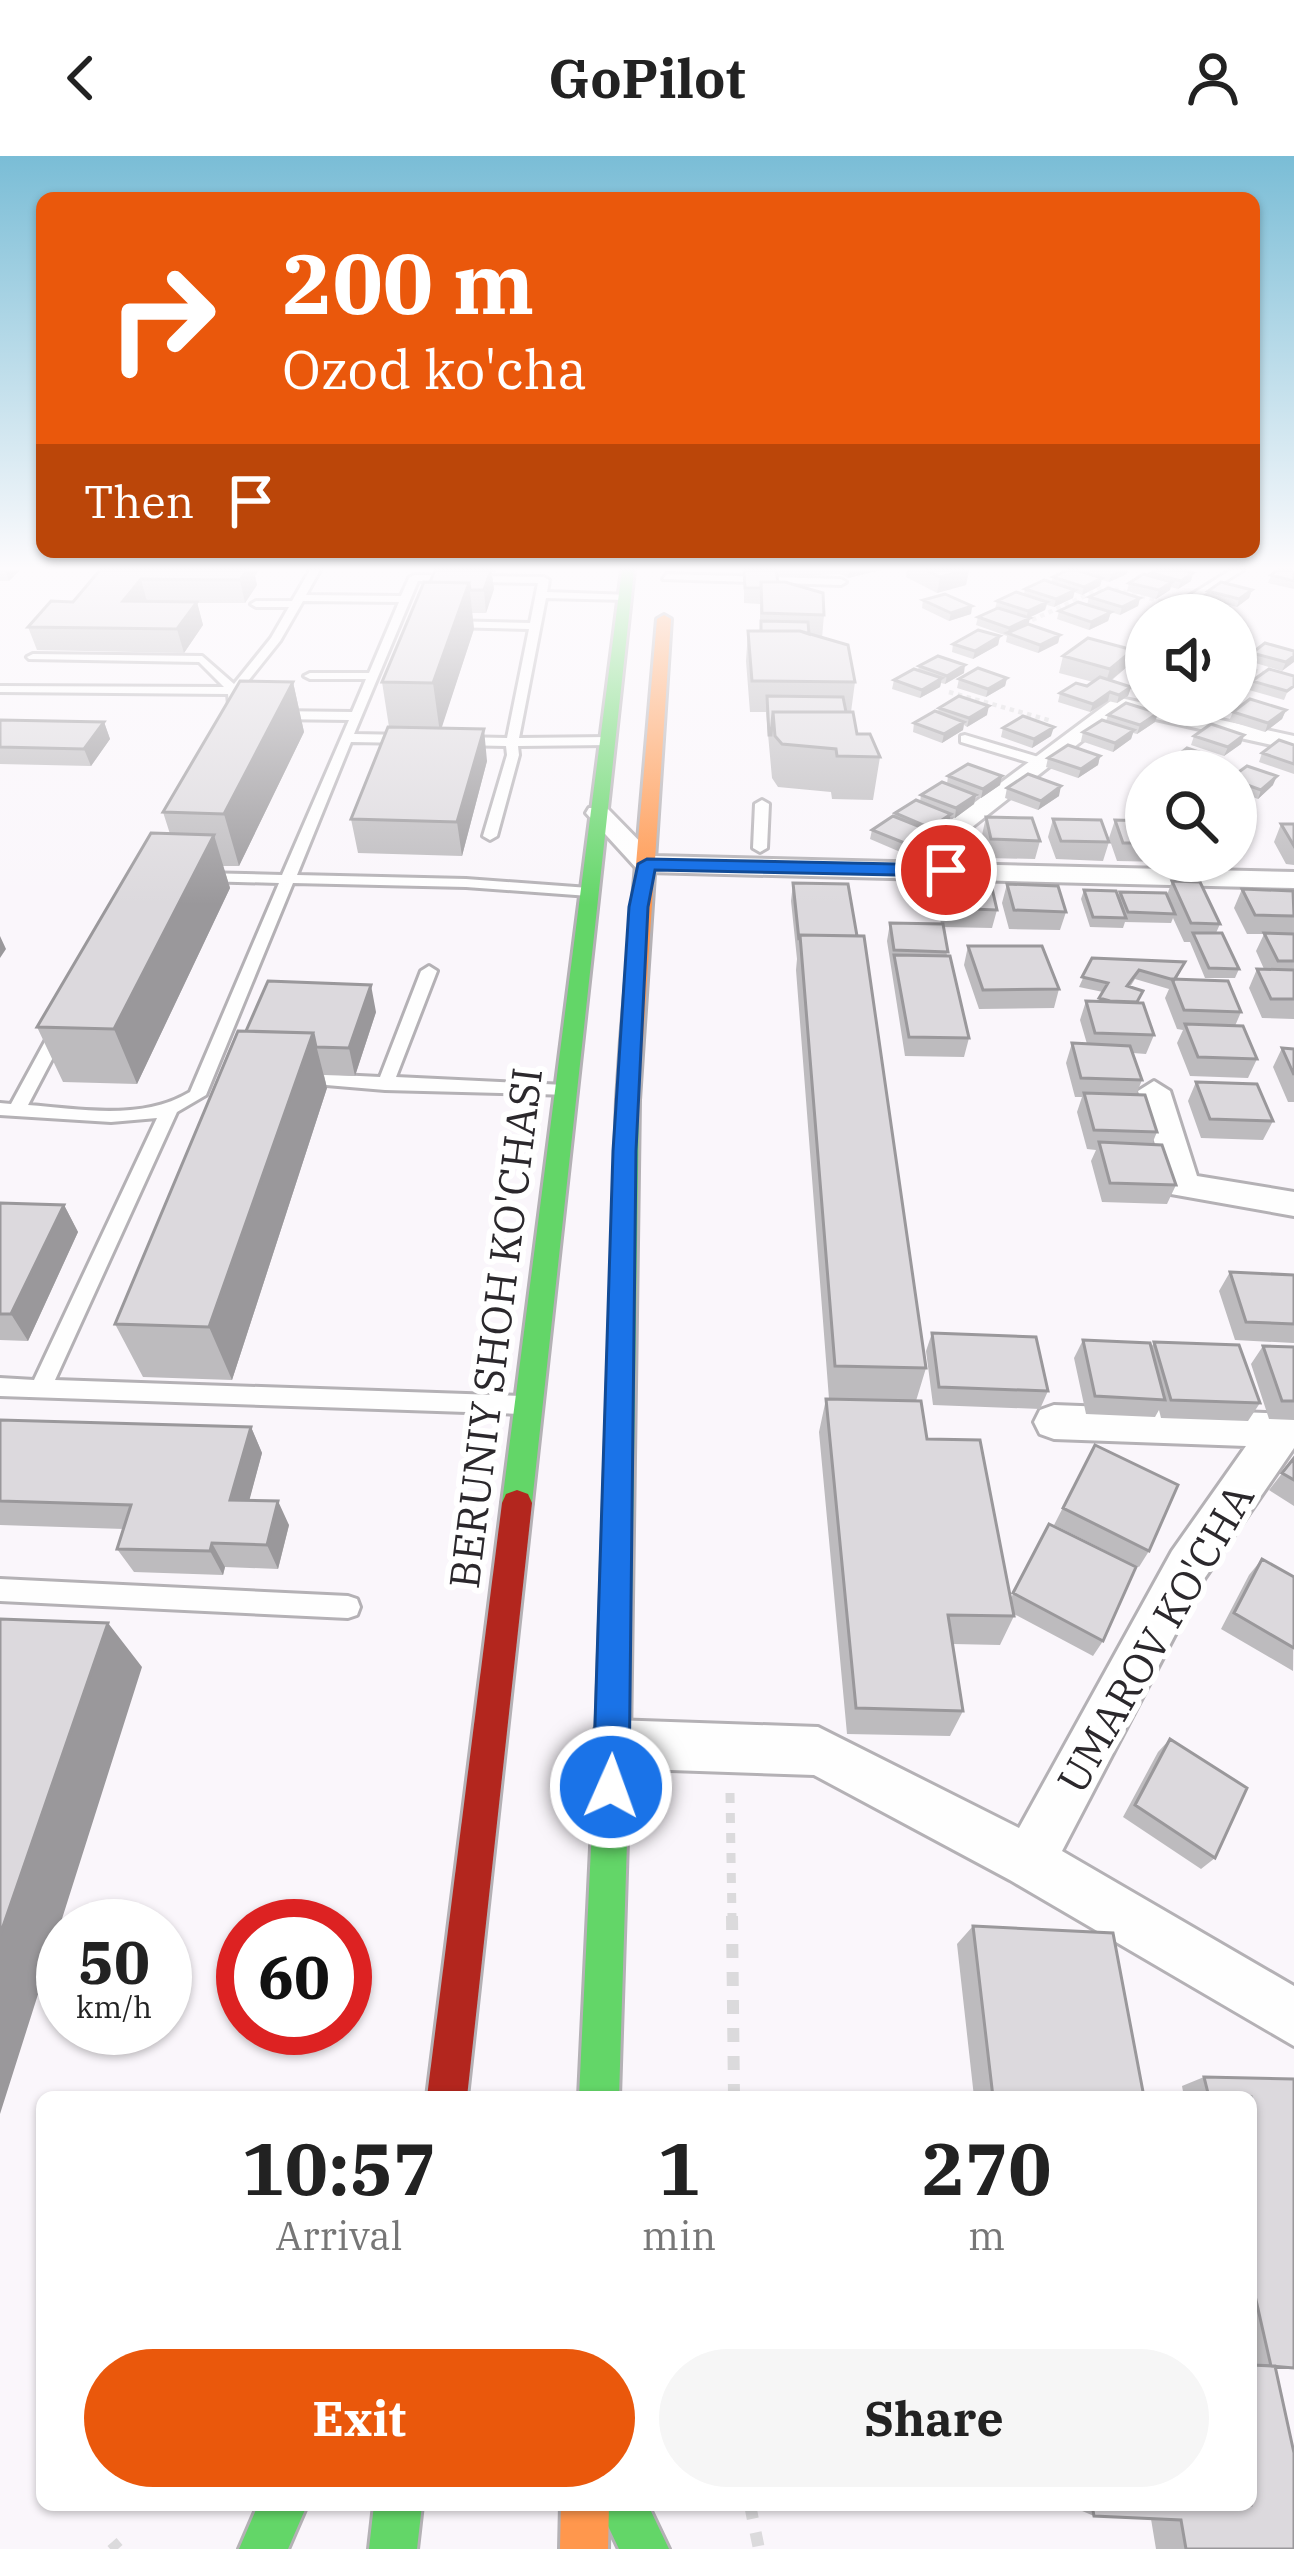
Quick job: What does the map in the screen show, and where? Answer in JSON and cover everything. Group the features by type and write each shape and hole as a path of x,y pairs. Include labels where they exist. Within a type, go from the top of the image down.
{"main road":[{"name":"BERUNIY SHOH KO'CHASI","path":"446,2090 616,682"},
{"path":"599,2091 613,1744 625,1151 658,682"},
{"path":"590,881 640,896"},
{"path":"262,2549 280,2511"},
{"path":"393,2549 397,2511"},
{"path":"584,2549 585,2511"},
{"path":"625,2511 645,2549"}],"street":[{"path":"946,870 940,840 1115,704 1256,739 1294,743"},
{"path":"598,813 643,853 1291,886"},
{"path":"590,881 643,853 760,848 873,868"},
{"path":"1154,1090 1183,1186 1294,1204"},
{"path":"1054,1422 1286,1431"},
{"name":"UMAROV KO'CHA","path":"1029,1861 1187,1565 1286,1431"},
{"path":"613,1744 818,1751 1029,1861 1294,2018"}],"lane":[{"path":"224,735 236,715 234,691 225,682"},
{"path":"234,691 242,682"},
{"path":"68,1012 8,1110 148,1115 186,1105 196,1095 350,738 353,716 368,682"},
{"path":"490,836 513,755 525,682"},
{"path":"0,688 234,691"},
{"path":"236,715 353,716"},
{"path":"350,738 419,740"},
{"path":"965,739 1040,762"},
{"path":"442,740 609,741"},
{"path":"760,848 762,804"},
{"path":"183,876 590,881"},
{"path":"385,1084 429,971"},
{"path":"206,1071 229,1073"},
{"path":"273,1076 565,1091"},
{"path":"41,1388 170,1109"},
{"path":"0,1387 528,1405"},
{"path":"0,1590 348,1607"}],"path":[{"path":"949,692 1083,729"},
{"path":"730,1780 734,2091"},
{"path":"751,2511 759,2549"}],"building":[{"path":"240,682 293,682 224,814 163,812"},
{"path":"899,682 936,682 922,690"},
{"path":"967,682 1001,682 988,689"},
{"path":"1114,682 1125,685 1125,691 1110,692 1093,704 1060,693 1076,683"},
{"path":"1257,682 1294,682 1287,691"},
{"path":"767,696 843,697 846,712 773,712 769,735"},
{"path":"959,696 989,706 969,718 939,708"},
{"path":"1257,701 1286,710 1268,723 1257,720"},
{"path":"1125,704 1125,720 1108,715"},
{"path":"935,711 964,722 944,734 914,723"},
{"path":"773,712 853,712 857,734 870,734 880,757 837,756 836,749 782,744 775,736"},
{"path":"1023,716 1054,727 1034,739 1003,728"},
{"path":"0,720 104,722 84,749 0,747"},
{"path":"1102,720 1134,730 1115,743 1083,732"},
{"path":"1208,726 1244,735 1228,747 1194,736"},
{"path":"388,727 484,729 457,822 351,819"},
{"path":"1279,740 1294,745 1294,764 1262,753"},
{"path":"1068,745 1100,756 1081,769 1048,758"},
{"path":"968,764 1002,776 983,789 948,776"},
{"path":"1257,769 1277,776 1257,789"},
{"path":"1028,774 1061,786 1041,801 1007,788"},
{"path":"942,782 976,795 956,808 921,795"},
{"path":"916,800 951,814 930,828 895,813"},
{"path":"893,816 928,830 907,844 872,830"},
{"path":"986,817 1032,818 1040,841 991,839"},
{"path":"1053,819 1101,820 1109,842 1061,841"},
{"path":"1115,820 1125,820 1123,843"},
{"path":"1281,824 1294,824 1294,846"},
{"path":"151,833 214,835 114,1029 37,1027"},
{"path":"1172,882 1200,882 1220,924 1191,923"},
{"path":"793,883 848,884 857,936 800,935 799,940"},
{"path":"941,883 991,884 997,910 946,908"},
{"path":"1007,884 1058,886 1066,912 1014,910"},
{"path":"1242,889 1293,891 1294,916 1255,915"},
{"path":"1084,890 1116,891 1126,918 1093,917"},
{"path":"1120,892 1166,893 1175,914 1128,912"},
{"path":"890,923 943,924 948,952 894,950"},
{"path":"1193,933 1222,933 1239,969 1209,968"},
{"path":"1264,933 1294,934 1294,961 1278,961"},
{"path":"800,935 864,936 926,1368 835,1366"},
{"path":"968,946 1042,946 1059,989 983,990"},
{"path":"894,955 950,956 969,1038 909,1037"},
{"path":"1092,958 1185,962 1174,980 1139,970 1127,986 1143,991 1137,1002 1110,1001 1099,998 1108,983 1082,977"},
{"path":"1257,969 1294,970 1294,999 1271,999"},
{"path":"1172,979 1228,981 1241,1012 1184,1010"},
{"path":"268,981 371,985 349,1048 316,1047 313,1033 246,1031"},
{"path":"1086,1001 1143,1003 1154,1035 1095,1033"},
{"path":"1185,1024 1243,1026 1257,1059 1198,1057"},
{"path":"238,1031 313,1033 209,1327 115,1324"},
{"path":"1072,1043 1130,1046 1142,1080 1081,1078"},
{"path":"1282,1048 1294,1049 1294,1075"},
{"path":"1196,1082 1257,1084 1273,1121 1210,1119"},
{"path":"1084,1093 1145,1095 1157,1132 1094,1130"},
{"path":"1099,1142 1162,1145 1176,1185 1110,1183"},
{"path":"0,1203 64,1205 11,1314 0,1314"},
{"path":"1230,1272 1294,1275 1294,1324 1246,1322"},
{"path":"932,1333 1036,1337 1048,1391 939,1387"},
{"path":"1083,1340 1150,1343 1165,1400 1095,1396"},
{"path":"1154,1342 1239,1345 1260,1403 1171,1400"},
{"path":"1263,1346 1294,1347 1294,1401 1282,1401"},
{"path":"826,1399 921,1401 927,1439 980,1440 1014,1616 948,1615 963,1711 856,1708"},
{"path":"0,1420 251,1427 230,1500 278,1501 267,1545 212,1543 210,1551 117,1549 131,1505 0,1501"},
{"path":"1095,1445 1178,1485 1149,1551 1063,1508"},
{"path":"1294,1458 1294,1480 1282,1473"},
{"path":"1049,1524 1136,1567 1103,1641 1013,1593"},
{"path":"1262,1559 1294,1577 1294,1648 1234,1613"},
{"path":"0,1619 108,1623 0,1935"},
{"path":"1170,1739 1247,1788 1215,1858 1135,1805"},
{"path":"973,1926 1113,1933 1143,2091 992,2091"},
{"path":"1204,2077 1294,2079 1294,2368 1271,2366 1257,2304 1257,2091 1208,2091"},
{"path":"1257,2365 1275,2366 1294,2453 1294,2549 1186,2549 1181,2520 1094,2516 1093,2511 1257,2511"}],"traffic: fast":[{"path":"517,1503 615,682"},
{"path":"599,2091 613,1744 628,1100"},
{"path":"263,2549 280,2511"},
{"path":"393,2549 397,2511"},
{"path":"625,2511 645,2549"}],"traffic: slow":[{"path":"628,1100 659,682"},
{"path":"584,2549 585,2511"}],"traffic: jam":[{"path":"448,2091 517,1503"}],"route":[{"path":"611,1787 625,1151 638,907 647,864 946,870"}]}
